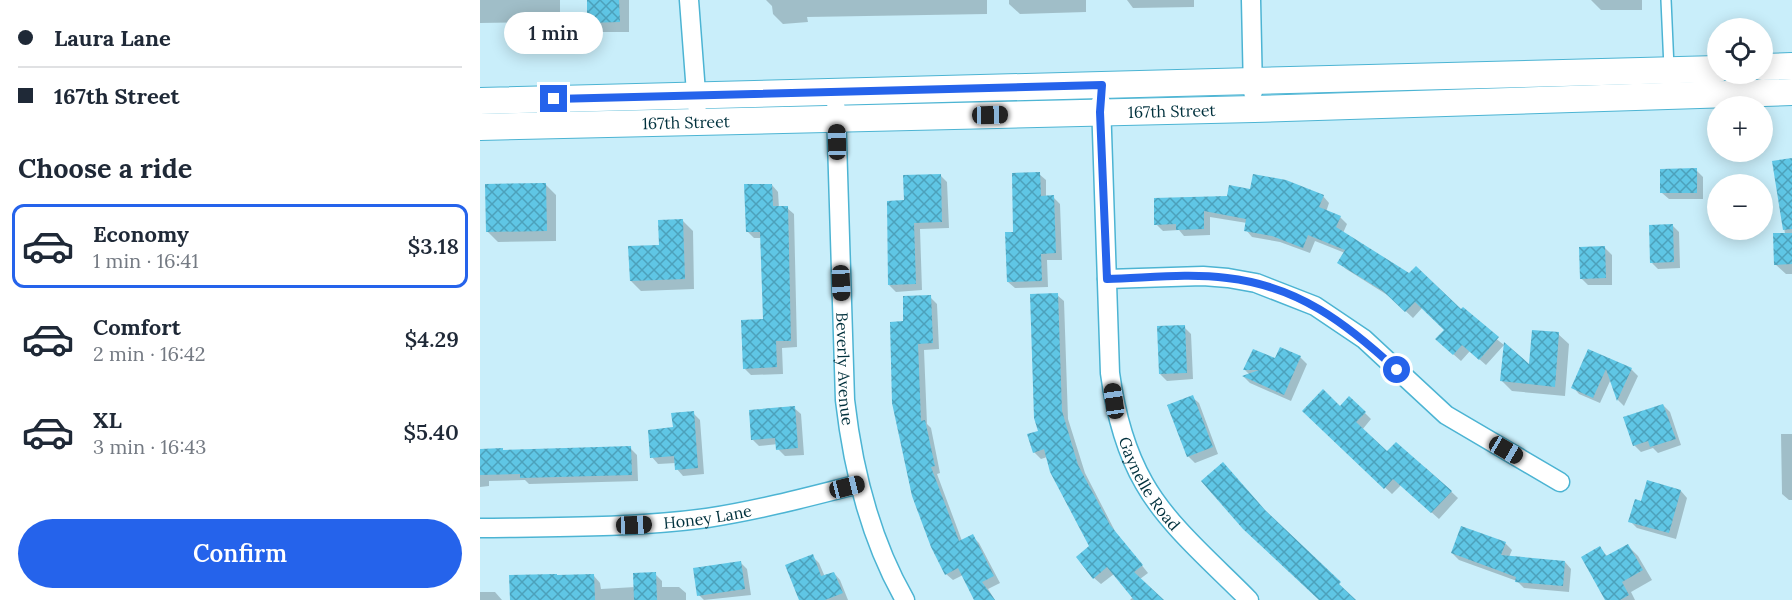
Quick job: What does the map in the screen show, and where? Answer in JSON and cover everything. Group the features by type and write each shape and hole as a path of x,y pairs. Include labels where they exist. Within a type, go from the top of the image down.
{"main road":[{"path":"1773,67 1792,66"},
{"name":"167th Street","path":"480,101 1707,69"},
{"name":"167th Street","path":"480,127 1254,109 1792,92"}],"street":[{"path":"689,0 698,122"},
{"path":"1251,0 1254,109"},
{"name":"Gaynelle Road","path":"1102,85 1100,112 1110,373 1114,401 1134,464 1143,483 1170,519 1249,600"},
{"name":"Beverly Avenue","path":"837,92 845,400 850,441 859,484 889,572 905,600"},
{"path":"1107,279 1203,276 1228,278 1256,283 1316,306 1364,339 1446,415 1560,482"},
{"name":"Honey Lane","path":"480,528 675,522 752,511 859,484"}],"lane":[{"path":"1666,0 1669,70"}],"building":[{"path":"587,0 619,0 620,22 587,23"},
{"path":"1792,158 1792,229 1783,230 1773,161"},
{"path":"1697,168 1697,193 1660,193 1660,169"},
{"path":"1040,172 1041,196 1054,195 1056,253 1041,254 1042,281 1007,282 1005,232 1013,232 1012,173"},
{"path":"941,174 942,222 914,223 916,284 888,285 887,201 904,200 903,175"},
{"path":"1253,174 1286,180 1324,195 1319,207 1341,216 1336,227 1409,273 1416,266 1461,309 1463,307 1499,337 1479,360 1462,345 1453,355 1435,339 1444,330 1415,302 1405,312 1383,291 1337,263 1345,250 1308,235 1303,248 1272,236 1244,231 1246,219 1204,211 1204,229 1176,230 1176,224 1154,225 1154,198 1227,196 1229,185 1250,189"},
{"path":"546,183 547,231 486,232 485,184"},
{"path":"744,184 772,184 773,206 788,206 791,341 776,341 777,367 743,369 741,320 763,319 760,232 746,232"},
{"path":"683,219 685,279 630,281 628,246 659,245 658,220"},
{"path":"1673,224 1674,262 1650,263 1649,225"},
{"path":"1773,233 1792,233 1792,264 1774,265"},
{"path":"1605,246 1606,278 1580,279 1579,247"},
{"path":"1058,293 1062,411 1078,465 1110,525 1143,565 1134,572 1164,600 1134,600 1107,567 1093,579 1076,557 1089,546 1050,472 1044,449 1033,453 1027,434 1038,431 1034,418 1030,294"},
{"path":"931,295 933,343 918,344 921,421 925,420 935,466 931,467 959,541 973,534 994,576 982,582 995,600 974,600 958,568 945,575 931,547 912,496 892,403 890,322 903,321 903,296"},
{"path":"1185,325 1187,373 1159,374 1157,326"},
{"path":"1532,330 1559,332 1555,387 1500,381 1504,342 1529,364"},
{"path":"1280,347 1301,356 1284,395 1242,376 1259,370 1243,370 1253,349 1275,358"},
{"path":"1588,349 1632,368 1617,401 1606,369 1593,398 1571,388"},
{"path":"1323,389 1340,406 1349,396 1366,412 1356,422 1387,451 1396,442 1452,491 1431,513 1393,479 1384,489 1302,411"},
{"path":"1193,395 1213,447 1187,457 1167,405"},
{"path":"1663,404 1676,439 1650,447 1648,441 1633,446 1623,417"},
{"path":"795,406 798,448 776,450 775,438 751,440 749,410"},
{"path":"694,411 698,468 675,470 674,456 650,458 648,430 673,427 671,413"},
{"path":"631,446 632,475 520,478 520,474 480,475 480,449"},
{"path":"1223,462 1265,510 1341,582 1339,584 1356,600 1319,600 1243,529 1201,481"},
{"path":"1647,480 1681,490 1669,533 1628,522 1635,499 1641,501"},
{"path":"1461,526 1506,542 1501,555 1565,561 1563,586 1515,582 1516,577 1451,553"},
{"path":"1628,544 1643,570 1622,582 1629,595 1620,600 1605,600 1581,557 1600,546 1606,556"},
{"path":"813,554 821,576 834,572 843,593 825,600 799,600 785,565"},
{"path":"741,561 745,589 697,596 693,568"},
{"path":"656,572 657,600 634,600 633,573"},
{"path":"594,574 595,600 510,600 509,575"}],"route":[{"path":"554,99 1102,85 1100,112 1107,279 1203,276 1256,283 1316,306 1364,339 1397,370"}]}
